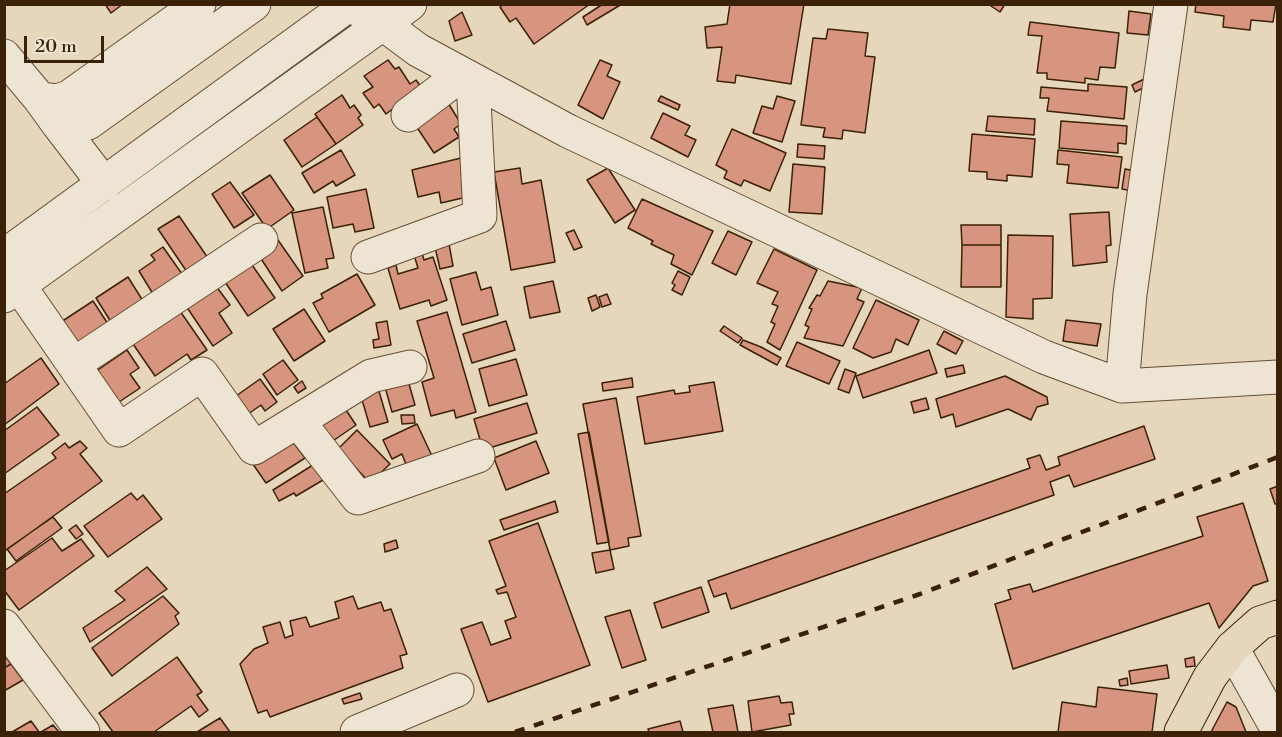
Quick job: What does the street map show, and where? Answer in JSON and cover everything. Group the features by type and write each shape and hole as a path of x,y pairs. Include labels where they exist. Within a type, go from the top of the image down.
{"main road":[{"path":"1181,732 1210,677 1232,648 1260,623 1278,617"}],"street":[{"path":"49,112 57,101 69,97 199,4"},
{"path":"49,112 88,123 254,4"},
{"path":"410,4 10,282 74,364 119,430 202,374 254,448 371,376 410,367"},
{"path":"1122,386 1130,294 1171,4"},
{"path":"4,256 350,5 383,24 418,50 568,131 1044,357 1122,386 1278,377"},
{"path":"4,56 104,184"},
{"path":"408,115 468,77"},
{"path":"368,257 480,216 468,77"},
{"path":"74,364 261,240"},
{"path":"298,421 358,498 478,456"},
{"path":"5,626 83,732"},
{"path":"1232,648 1278,730"},
{"path":"357,732 457,690"}],"building":[{"path":"105,4 123,4 111,13"},
{"path":"504,4 590,4 534,44 516,18 510,22 500,7"},
{"path":"603,4 622,4 587,25 583,17"},
{"path":"730,4 804,4 791,84 736,75 735,83 717,81 722,47 707,48 705,27 727,24"},
{"path":"988,4 1005,4 1000,12"},
{"path":"1196,4 1276,4 1273,22 1251,20 1250,30 1223,27 1224,16 1195,12"},
{"path":"1129,11 1151,14 1148,35 1127,33"},
{"path":"462,12 472,35 455,41 449,21"},
{"path":"1030,22 1119,33 1115,68 1100,67 1098,80 1085,78 1085,83 1047,79 1047,73 1037,73 1042,36 1028,35"},
{"path":"828,29 868,33 865,56 875,57 865,133 843,130 842,139 823,137 825,128 801,125 813,38 826,39"},
{"path":"388,60 395,69 399,67 410,84 416,80 425,92 399,104 386,114 379,104 374,108 363,93 373,87 364,76"},
{"path":"600,60 612,65 607,76 620,82 603,119 578,105"},
{"path":"1144,79 1147,86 1135,92 1132,85"},
{"path":"1088,84 1127,87 1124,119 1047,111 1049,98 1040,98 1041,87 1088,91"},
{"path":"342,95 350,108 354,105 361,115 358,118 363,125 336,144 315,114"},
{"path":"661,96 680,105 678,110 658,101"},
{"path":"777,96 795,101 782,142 753,133 762,106 773,109"},
{"path":"447,101 461,124 454,129 459,137 434,153 414,123"},
{"path":"663,113 690,126 685,135 696,140 688,157 651,138"},
{"path":"988,116 1035,119 1034,135 986,131"},
{"path":"317,117 336,144 302,167 284,140"},
{"path":"1061,121 1127,126 1126,144 1118,143 1118,153 1059,148"},
{"path":"732,129 786,153 770,191 744,180 741,186 724,178 727,171 716,165"},
{"path":"972,134 1035,139 1032,177 1007,175 1007,181 987,179 987,172 969,171"},
{"path":"798,144 825,146 824,159 797,157"},
{"path":"341,150 355,175 336,186 333,181 314,193 302,173"},
{"path":"1058,150 1122,157 1118,188 1067,183 1069,165 1057,164"},
{"path":"461,158 471,196 441,203 439,192 418,197 412,170"},
{"path":"793,164 825,167 822,214 789,212"},
{"path":"520,168 522,184 541,180 555,262 511,270 494,172"},
{"path":"608,168 635,210 615,223 587,180"},
{"path":"1125,169 1136,171 1133,191 1122,189"},
{"path":"270,175 294,210 267,229 242,193"},
{"path":"230,182 254,215 234,228 212,194"},
{"path":"366,189 374,228 355,232 353,224 333,228 327,197"},
{"path":"642,199 713,231 692,275 671,264 674,255 651,244 653,241 628,228"},
{"path":"323,207 334,258 326,259 328,268 305,273 292,213"},
{"path":"1109,212 1111,245 1106,246 1107,262 1073,266 1070,214"},
{"path":"179,216 208,258 187,272 158,229"},
{"path":"961,225 1001,225 1001,245 962,245"},
{"path":"574,230 582,247 574,250 566,233"},
{"path":"728,231 752,242 736,275 712,263"},
{"path":"1008,235 1053,236 1052,298 1033,299 1033,319 1006,317"},
{"path":"278,240 303,276 282,291 258,254"},
{"path":"449,244 453,266 440,269 435,247"},
{"path":"962,245 1001,245 1001,287 961,287"},
{"path":"163,247 182,274 153,294 139,271 155,260 151,255"},
{"path":"774,249 817,270 780,350 767,342 775,324 771,322 778,306 772,304 778,292 757,283"},
{"path":"422,253 424,260 433,257 447,300 431,306 429,300 400,309 388,268 396,265 398,274 418,268 414,255"},
{"path":"250,262 275,298 248,316 223,279"},
{"path":"678,271 690,277 682,295 672,290 675,285 672,283"},
{"path":"476,272 481,290 491,287 498,315 462,325 450,279"},
{"path":"357,274 375,305 329,332 313,303 323,298 321,294"},
{"path":"128,277 143,301 111,322 96,298"},
{"path":"553,281 560,312 530,318 524,287"},
{"path":"828,281 862,288 857,299 864,302 843,346 804,338 809,327 805,325 812,309 809,308 817,295 820,296"},
{"path":"216,286 230,305 219,313 232,333 213,346 186,306"},
{"path":"607,294 611,304 602,307 599,297"},
{"path":"596,295 600,307 592,311 588,298"},
{"path":"876,300 919,320 908,345 896,339 891,352 873,358 853,348"},
{"path":"93,301 108,324 73,347 58,324"},
{"path":"304,309 325,341 294,361 273,329"},
{"path":"180,311 207,350 191,360 187,354 155,376 133,344"},
{"path":"447,312 476,412 456,418 454,410 431,416 422,382 434,378 417,321"},
{"path":"1066,320 1101,324 1097,346 1063,341"},
{"path":"387,321 391,345 374,348 373,340 379,339 376,323"},
{"path":"506,321 515,350 472,363 463,334"},
{"path":"724,326 742,338 738,343 720,331"},
{"path":"944,331 963,341 956,354 937,344"},
{"path":"743,340 781,358 777,365 740,345"},
{"path":"797,342 840,361 829,384 786,366"},
{"path":"127,350 139,368 130,374 140,388 113,406 92,374"},
{"path":"929,350 937,373 863,398 856,376"},
{"path":"41,358 59,384 4,425 4,384"},
{"path":"516,359 527,395 489,406 479,369"},
{"path":"283,360 298,380 277,395 263,374"},
{"path":"963,365 965,373 947,377 945,369"},
{"path":"845,369 856,373 849,393 838,389"},
{"path":"405,370 415,405 392,412 382,376"},
{"path":"1005,376 1047,397 1048,404 1037,407 1031,420 1008,409 956,427 953,414 941,418 936,399"},
{"path":"632,378 633,387 603,391 602,383"},
{"path":"260,379 277,402 265,411 261,405 241,419 229,401"},
{"path":"302,381 306,388 298,393 294,387"},
{"path":"376,381 388,422 370,427 358,386"},
{"path":"714,382 723,431 645,444 637,397 674,390 675,394 690,392 689,386"},
{"path":"616,398 641,536 628,538 629,546 610,550 583,404"},
{"path":"926,398 929,409 914,413 911,402"},
{"path":"340,401 356,425 327,445 309,417"},
{"path":"527,403 537,433 483,450 474,419"},
{"path":"37,407 59,435 4,474 4,431"},
{"path":"401,415 414,415 415,423 402,424"},
{"path":"417,424 432,456 407,467 402,454 392,459 383,440"},
{"path":"1144,426 1155,459 1074,487 1069,475 1050,482 1054,495 731,609 726,593 714,597 708,581 1030,468 1027,459 1040,455 1046,470 1060,465 1058,457"},
{"path":"284,430 305,458 266,483 246,454"},
{"path":"357,430 390,464 370,483 338,449"},
{"path":"589,432 609,542 597,544 578,434"},
{"path":"80,441 87,448 80,454 102,481 5,551 4,494 56,458 52,453 65,443 69,448"},
{"path":"536,441 549,473 506,490 494,458"},
{"path":"313,465 323,480 296,496 294,493 279,501 273,490"},
{"path":"1278,486 1278,504 1275,504 1270,489"},
{"path":"131,493 137,500 143,495 162,519 108,557 84,526"},
{"path":"555,501 558,512 504,530 500,520"},
{"path":"1243,503 1268,581 1253,586 1219,628 1209,603 1013,669 995,604 1011,599 1008,590 1030,584 1033,592 1203,536 1197,517"},
{"path":"53,517 62,528 16,561 7,549"},
{"path":"538,523 590,665 488,702 461,629 482,622 491,645 511,638 505,621 516,617 507,592 498,594 496,590 506,586 489,541"},
{"path":"76,525 83,534 76,539 69,530"},
{"path":"52,538 62,551 81,539 94,556 19,610 4,590 4,571"},
{"path":"396,540 398,548 385,552 384,544"},
{"path":"610,550 614,569 596,573 592,553"},
{"path":"147,567 167,589 90,642 83,628 125,600 115,591"},
{"path":"701,587 709,612 662,628 654,603"},
{"path":"163,596 179,613 175,616 179,624 112,676 92,648"},
{"path":"353,596 358,609 381,602 384,611 391,609 407,654 400,656 403,668 270,717 267,710 258,713 240,664 254,649 268,643 263,627 280,622 285,638 293,635 290,621 306,617 310,627 339,618 335,602"},
{"path":"630,610 646,660 622,668 605,617"},
{"path":"4,654 11,664 4,668"},
{"path":"177,657 202,692 197,695 208,710 199,717 191,706 154,732 113,732 99,713"},
{"path":"1194,657 1195,666 1186,667 1185,659"},
{"path":"11,664 23,680 4,691 4,668"},
{"path":"1167,665 1169,678 1131,684 1129,671"},
{"path":"1127,678 1128,685 1120,686 1119,680"},
{"path":"1098,687 1157,694 1152,732 1058,732 1062,702 1096,707"},
{"path":"360,693 362,699 344,704 342,699"},
{"path":"779,696 781,703 792,702 794,714 789,714 791,725 752,732 748,701"},
{"path":"1227,702 1236,707 1246,732 1211,732"},
{"path":"733,705 738,732 713,732 708,709"},
{"path":"220,718 230,732 197,732"},
{"path":"31,721 39,732 12,732"},
{"path":"680,721 683,732 649,732 648,729"},
{"path":"53,725 59,732 41,732"}],"railway":[{"path":"515,732 920,594 1278,457"}]}
